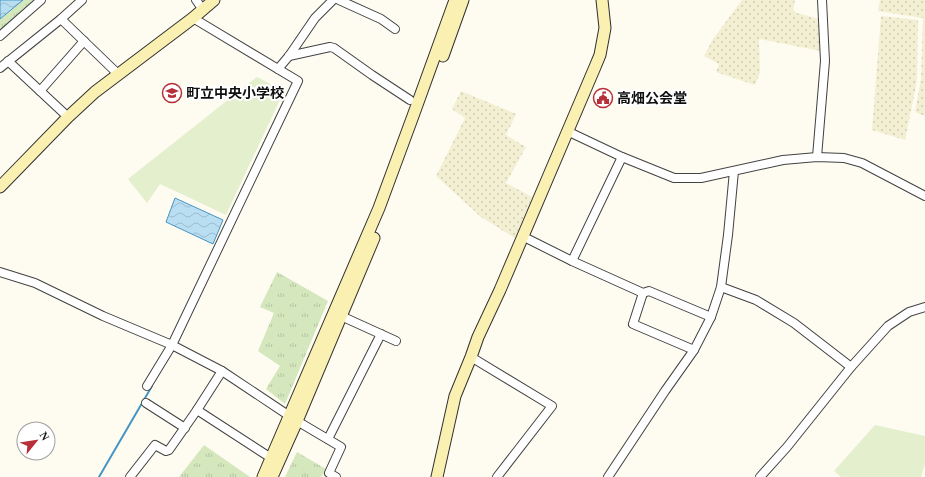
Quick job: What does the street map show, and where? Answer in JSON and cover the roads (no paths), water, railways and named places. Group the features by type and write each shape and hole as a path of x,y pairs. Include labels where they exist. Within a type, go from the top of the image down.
{"street":[{"path":"0,36 41,0"},
{"path":"0,68 61,19 82,0"},
{"path":"196,0 203,10"},
{"path":"2,181 95,92 193,18 214,0"},
{"path":"278,69 290,56 316,18 334,0"},
{"path":"339,0 381,19 395,29"},
{"path":"272,477 293,419 378,208 455,0"},
{"path":"263,477 271,458 293,419 341,316 384,213 463,0"},
{"path":"437,477 455,396 478,336 500,290 596,67 605,28 602,0"},
{"path":"817,157 825,61 822,0"},
{"path":"147,386 172,345 298,81 193,18"},
{"path":"61,19 118,74"},
{"path":"40,91 84,42"},
{"path":"290,56 330,47 334,48 410,100"},
{"path":"8,61 68,118"},
{"path":"568,131 622,157 674,178 701,178 783,160 817,157 844,158 862,163 925,196"},
{"path":"572,261 622,157"},
{"path":"608,477 694,350 711,317 721,287 734,171"},
{"path":"522,236 572,261 643,293 649,291 711,317"},
{"path":"0,272 35,284 103,316 172,345 222,371 293,419 341,447 329,472 336,477"},
{"path":"721,287 756,300 794,323 851,367"},
{"path":"643,293 633,324 694,350"},
{"path":"760,477 787,447 851,367 888,326 909,312 925,307"},
{"path":"341,316 396,341"},
{"path":"328,439 382,334"},
{"path":"471,357 552,406 497,477"},
{"path":"130,477 154,445 166,451 169,450 222,371"},
{"path":"146,402 185,428"},
{"path":"197,410 271,458"}],"water":[{"path":"0,0 23,0 0,19"},
{"path":"175,198 223,220 213,244 166,222"}],"waterway":[{"path":"99,477 152,386"}],"place":[{"name":"町立中央小学校","path":"172,93"},
{"name":"高畑公会堂","path":"603,98"}]}
